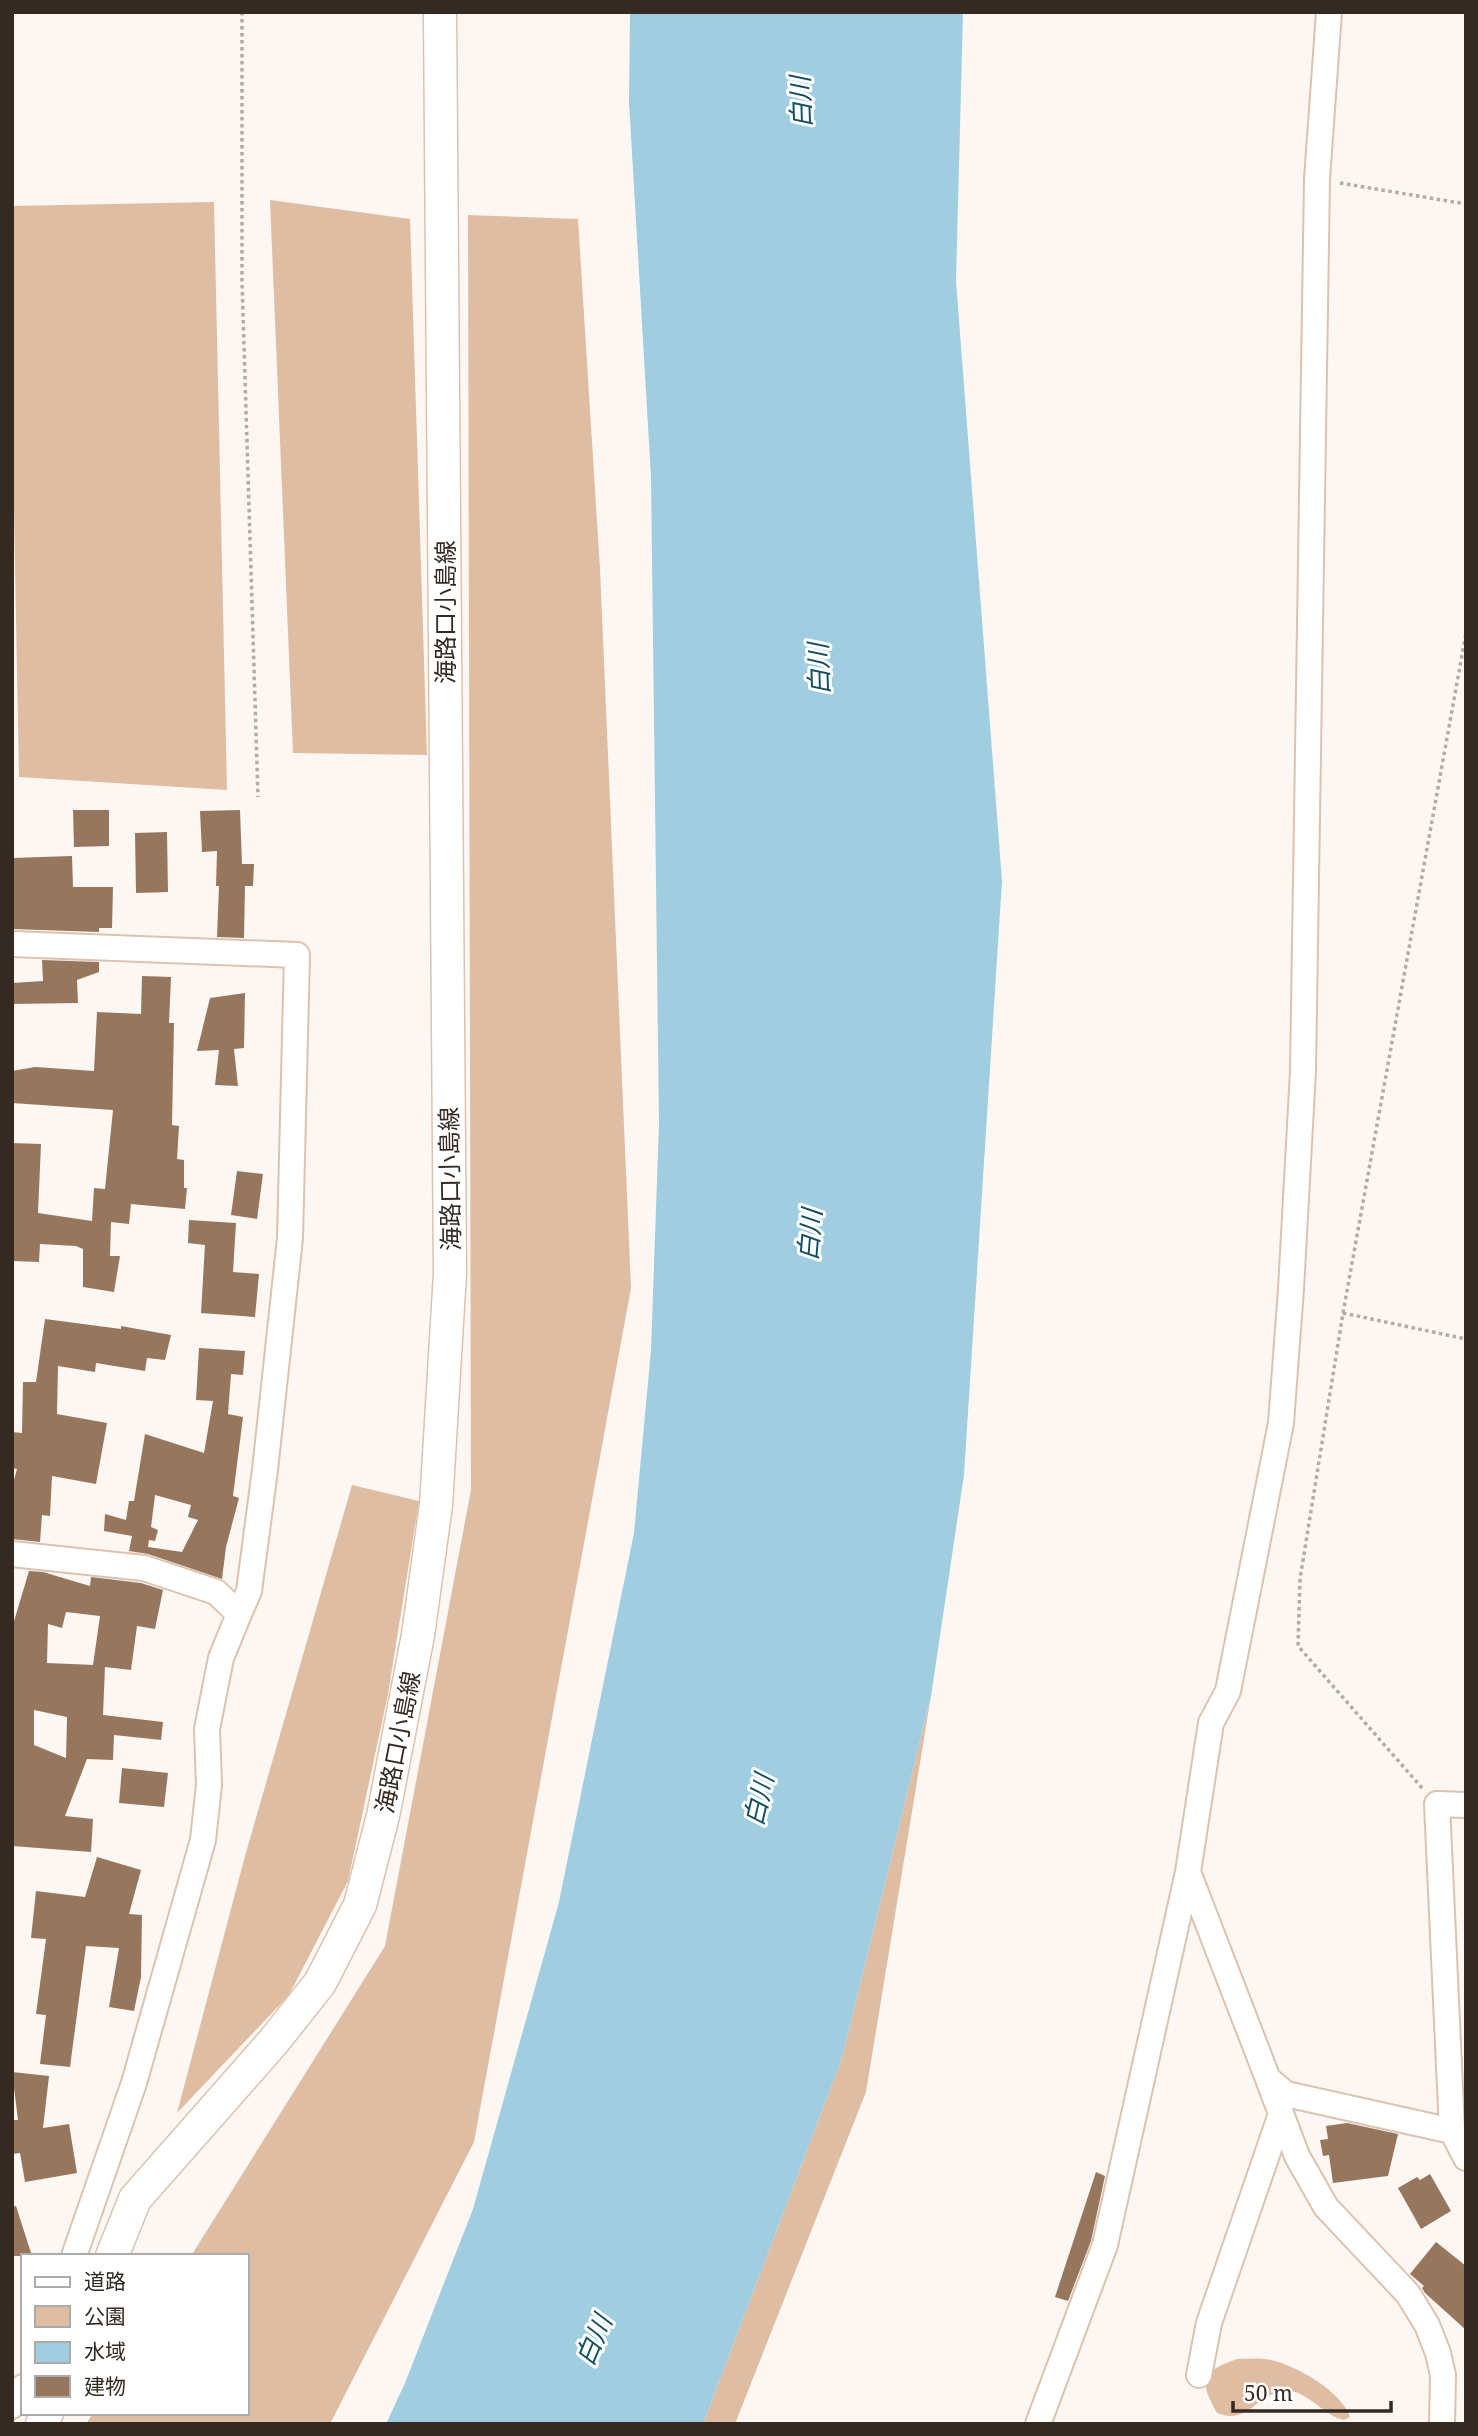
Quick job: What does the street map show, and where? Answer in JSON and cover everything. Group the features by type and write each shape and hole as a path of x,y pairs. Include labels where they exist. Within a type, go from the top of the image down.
{"main road":[{"name":"海路口小島線","path":"113,2254 135,2199 274,2041 320,1983 360,1905 383,1816 420,1622 436,1505 450,1273 440,12"}],"street":[{"path":"1038,2424 1105,2245 1188,1872 1210,1723 1228,1690 1282,1423 1303,1071 1317,179 1329,12"},
{"path":"12,944 297,955 290,1238 249,1591 221,1658 207,1729 209,1785 202,1840 134,2083 75,2254"},
{"path":"12,1554 144,1568 216,1592 239,1614"},
{"path":"1466,1805 1437,1804 1459,2122 1466,2158"},
{"path":"1188,1872 1297,2156 1326,2207 1408,2294 1427,2325 1443,2375 1441,2424 1434,2421 1422,2424"},
{"path":"1268,2079 1286,2094 1459,2122"},
{"path":"1199,2375 1209,2323 1281,2114"},
{"path":"12,2406 21,2390"}],"path":[{"path":"243,12 242,281 258,797"},
{"path":"1317,179 1466,204"},
{"path":"1437,1804 1298,1647 1300,1579 1343,1314 1466,633"},
{"path":"1343,1314 1466,1339"}],"green space":[{"path":"270,200 410,219 427,755 293,753"},
{"path":"214,202 227,790 19,777 12,411 12,206"},
{"path":"468,215 578,219 600,569 631,1288 474,2142 330,2424 86,2424 92,2415 248,2415 248,2254 192,2254 385,1946 471,1490"},
{"path":"352,1485 419,1501 388,1694 348,1881 289,1995 177,2113 245,1856"},
{"path":"931,1696 866,2092 735,2424 703,2424 842,2058"},
{"path":"1237,2359 1276,2361 1301,2372 1337,2397 1350,2417 1344,2420 1336,2418 1301,2395 1286,2391 1267,2397 1237,2415 1217,2413 1207,2392 1206,2378 1216,2368"}],"water":[{"name":"白川","path":"630,12 963,12 956,281 1002,881 964,1475 931,1696 842,2058 703,2424 386,2424 405,2383 473,2209 559,1902 634,1533 651,1350 659,1124 651,477 629,102"}],"building":[{"path":"73,810 109,810 109,846 74,847"},
{"path":"240,810 242,864 254,864 253,886 245,886 244,938 217,937 217,851 202,852 200,811"},
{"path":"167,832 168,892 136,893 135,833"},
{"path":"72,856 73,887 113,887 112,928 99,928 99,932 12,929 12,858"},
{"path":"42,960 99,962 99,972 77,980 78,1003 12,1004 12,983 43,981"},
{"path":"142,976 171,977 169,1023 174,1023 172,1125 179,1126 177,1159 184,1160 184,1188 187,1188 185,1209 131,1204 129,1224 111,1222 110,1256 120,1256 114,1292 83,1287 83,1249 76,1246 40,1244 39,1262 12,1261 12,1143 41,1144 38,1213 92,1221 94,1188 105,1189 113,1110 12,1103 12,1071 35,1067 94,1071 97,1012 141,1014"},
{"path":"245,993 244,1048 234,1049 238,1086 215,1085 219,1050 197,1051 210,998"},
{"path":"237,1171 263,1174 257,1219 231,1215"},
{"path":"189,1220 236,1223 233,1272 259,1274 255,1317 201,1313 205,1245 188,1243"},
{"path":"45,1319 121,1329 121,1326 171,1335 165,1360 147,1358 145,1371 96,1363 95,1372 58,1366 57,1414 107,1423 96,1484 52,1476 50,1516 42,1515 40,1542 12,1539 12,1487 17,1469 12,1468 12,1432 22,1433 23,1382 36,1382"},
{"path":"199,1348 245,1351 243,1375 231,1374 228,1414 243,1417 233,1496 239,1498 226,1547 222,1579 148,1554 129,1551 132,1536 104,1531 105,1514 126,1520 129,1501 134,1501 145,1434 204,1453 213,1401 196,1400","holes":["155,1495 191,1505 188,1517 198,1520 182,1552 148,1547 149,1540 155,1541 158,1530 151,1527"]},
{"path":"29,1571 43,1572 90,1586 91,1577 141,1583 163,1590 155,1629 137,1626 131,1670 105,1667 103,1715 163,1722 161,1740 114,1735 113,1760 87,1759 65,1816 93,1819 91,1852 12,1846 12,1628","holes":["66,1612 100,1616 93,1665 47,1663 48,1624 62,1628","34,1710 67,1717 66,1758 34,1745"]},
{"path":"122,1768 168,1773 164,1807 119,1803"},
{"path":"97,1857 141,1870 129,1914 142,1915 141,1977 134,2011 109,2007 119,1948 86,1946 70,2067 40,2064 46,2015 36,2014 46,1939 31,1938 36,1891 85,1897"},
{"path":"12,2072 49,2076 43,2128 69,2124 77,2173 25,2182 20,2153 12,2154 12,2120 18,2120"},
{"path":"1347,2123 1398,2134 1388,2176 1333,2183 1329,2155 1323,2156 1320,2140 1328,2139 1326,2126"},
{"path":"1096,2172 1105,2176 1091,2241 1068,2301 1055,2297"},
{"path":"1430,2174 1451,2211 1421,2229 1398,2188 1417,2177 1420,2180"},
{"path":"16,2206 31,2254 12,2256 12,2207"},
{"path":"1436,2242 1466,2266 1466,2330 1425,2293 1422,2288 1424,2286 1410,2274"}]}
